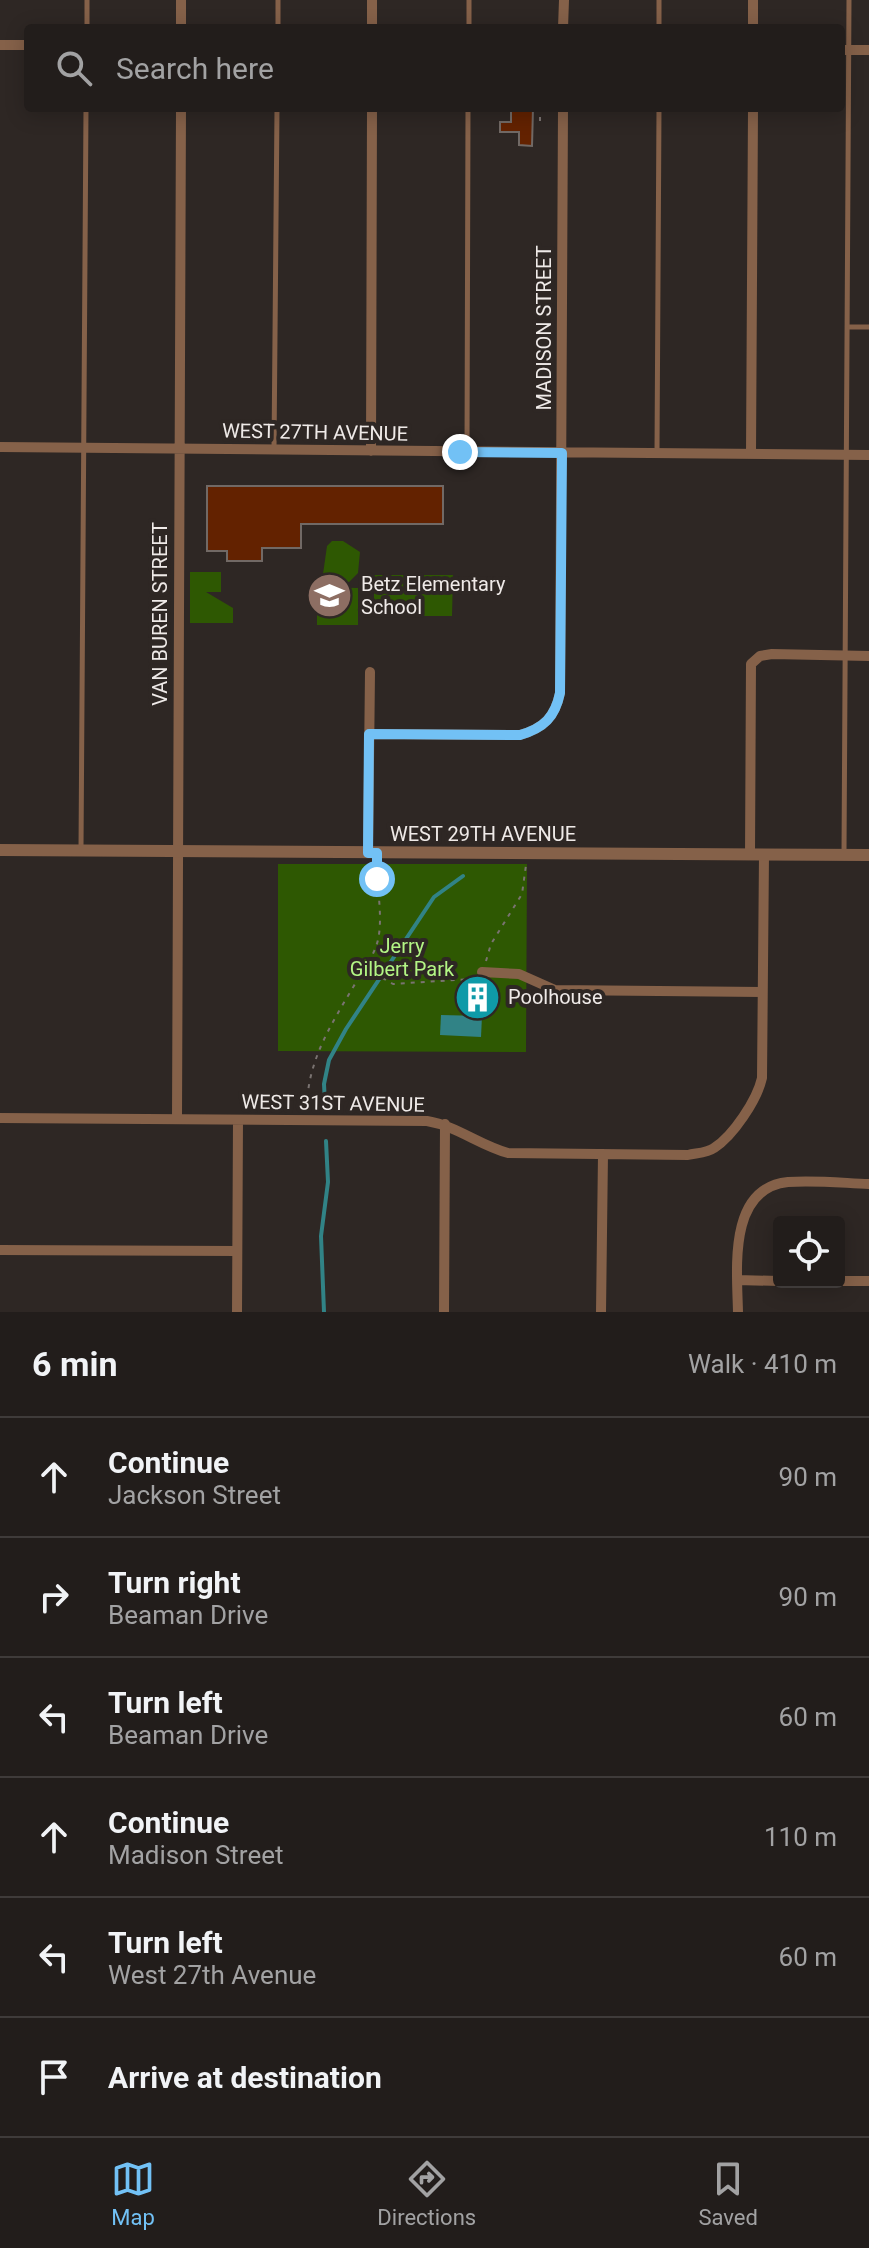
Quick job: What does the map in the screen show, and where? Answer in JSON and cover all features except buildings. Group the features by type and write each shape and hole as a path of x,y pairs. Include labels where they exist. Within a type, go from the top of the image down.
{"street":[{"path":"181,0 181,24"},
{"path":"372,0 372,24"},
{"path":"563,24 564,0"},
{"path":"753,0 753,24"},
{"path":"0,45 24,45"},
{"path":"845,50 869,50"},
{"name":"VAN BUREN STREET","path":"177,1119 181,112"},
{"path":"371,451 372,112"},
{"name":"MADISON STREET","path":"369,734 520,735 537,730 557,708 560,693 563,112"},
{"path":"751,453 753,112"},
{"name":"WEST 27TH AVENUE","path":"0,447 869,455"},
{"path":"750,855 751,664 760,656 772,654 869,656"},
{"path":"370,672 372,853"},
{"name":"WEST 29TH AVENUE","path":"0,850 869,855"},
{"name":"WEST 31ST AVENUE","path":"0,1118 427,1121 445,1124 490,1148 508,1153 688,1155 703,1152 714,1148 741,1120 759,1091 762,1078 764,855"},
{"path":"482,972 519,974 555,990 762,992"},
{"path":"237,1312 238,1121"},
{"path":"444,1312 445,1124"},
{"path":"601,1312 603,1154"},
{"path":"738,1312 739,1240 746,1209 761,1191 786,1182 869,1184"},
{"path":"0,1250 237,1251"},
{"path":"737,1280 773,1281"},
{"path":"845,1281 869,1281"}],"lane":[{"path":"87,0 87,24"},
{"path":"278,0 278,24"},
{"path":"469,0 469,24"},
{"path":"659,0 659,24"},
{"path":"845,40 849,0"},
{"path":"81,850 86,112"},
{"path":"274,450 277,112"},
{"path":"467,452 468,112"},
{"path":"657,453 659,112"},
{"path":"844,855 848,455 845,112"},
{"path":"848,327 869,327"}],"path":[{"path":"540,112 540,121"},
{"path":"307,1108 307,1090 314,1062 331,1024 366,969 378,941 372,853"},
{"path":"482,972 491,944 522,894 526,862"},
{"path":"366,969 393,984 462,979"}],"green space":[{"path":"332,541 343,541 360,552 358,573 349,582 334,583 323,574 327,546"},
{"path":"190,572 221,572 221,592 206,592 233,608 233,623 190,623"},
{"path":"374,575 453,575 452,616 374,616"},
{"path":"317,587 358,588 358,625 317,625"},
{"name":"Jerry Gilbert Park","path":"278,864 527,864 526,1052 278,1051"}],"water":[{"path":"441,1015 482,1016 481,1037 440,1035"}],"waterway":[{"path":"325,1104 324,1084 329,1060 346,1029 434,897 463,876"},
{"path":"324,1312 321,1236 328,1182 326,1141"}],"place":[{"name":"Betz Elementary School","path":"330,596"},
{"name":"Poolhouse","path":"477,997"}],"route":[{"path":"377,879 377,853 368,853 369,734 520,735 537,730 549,720 557,708 560,693 562,453 460,452"}]}
